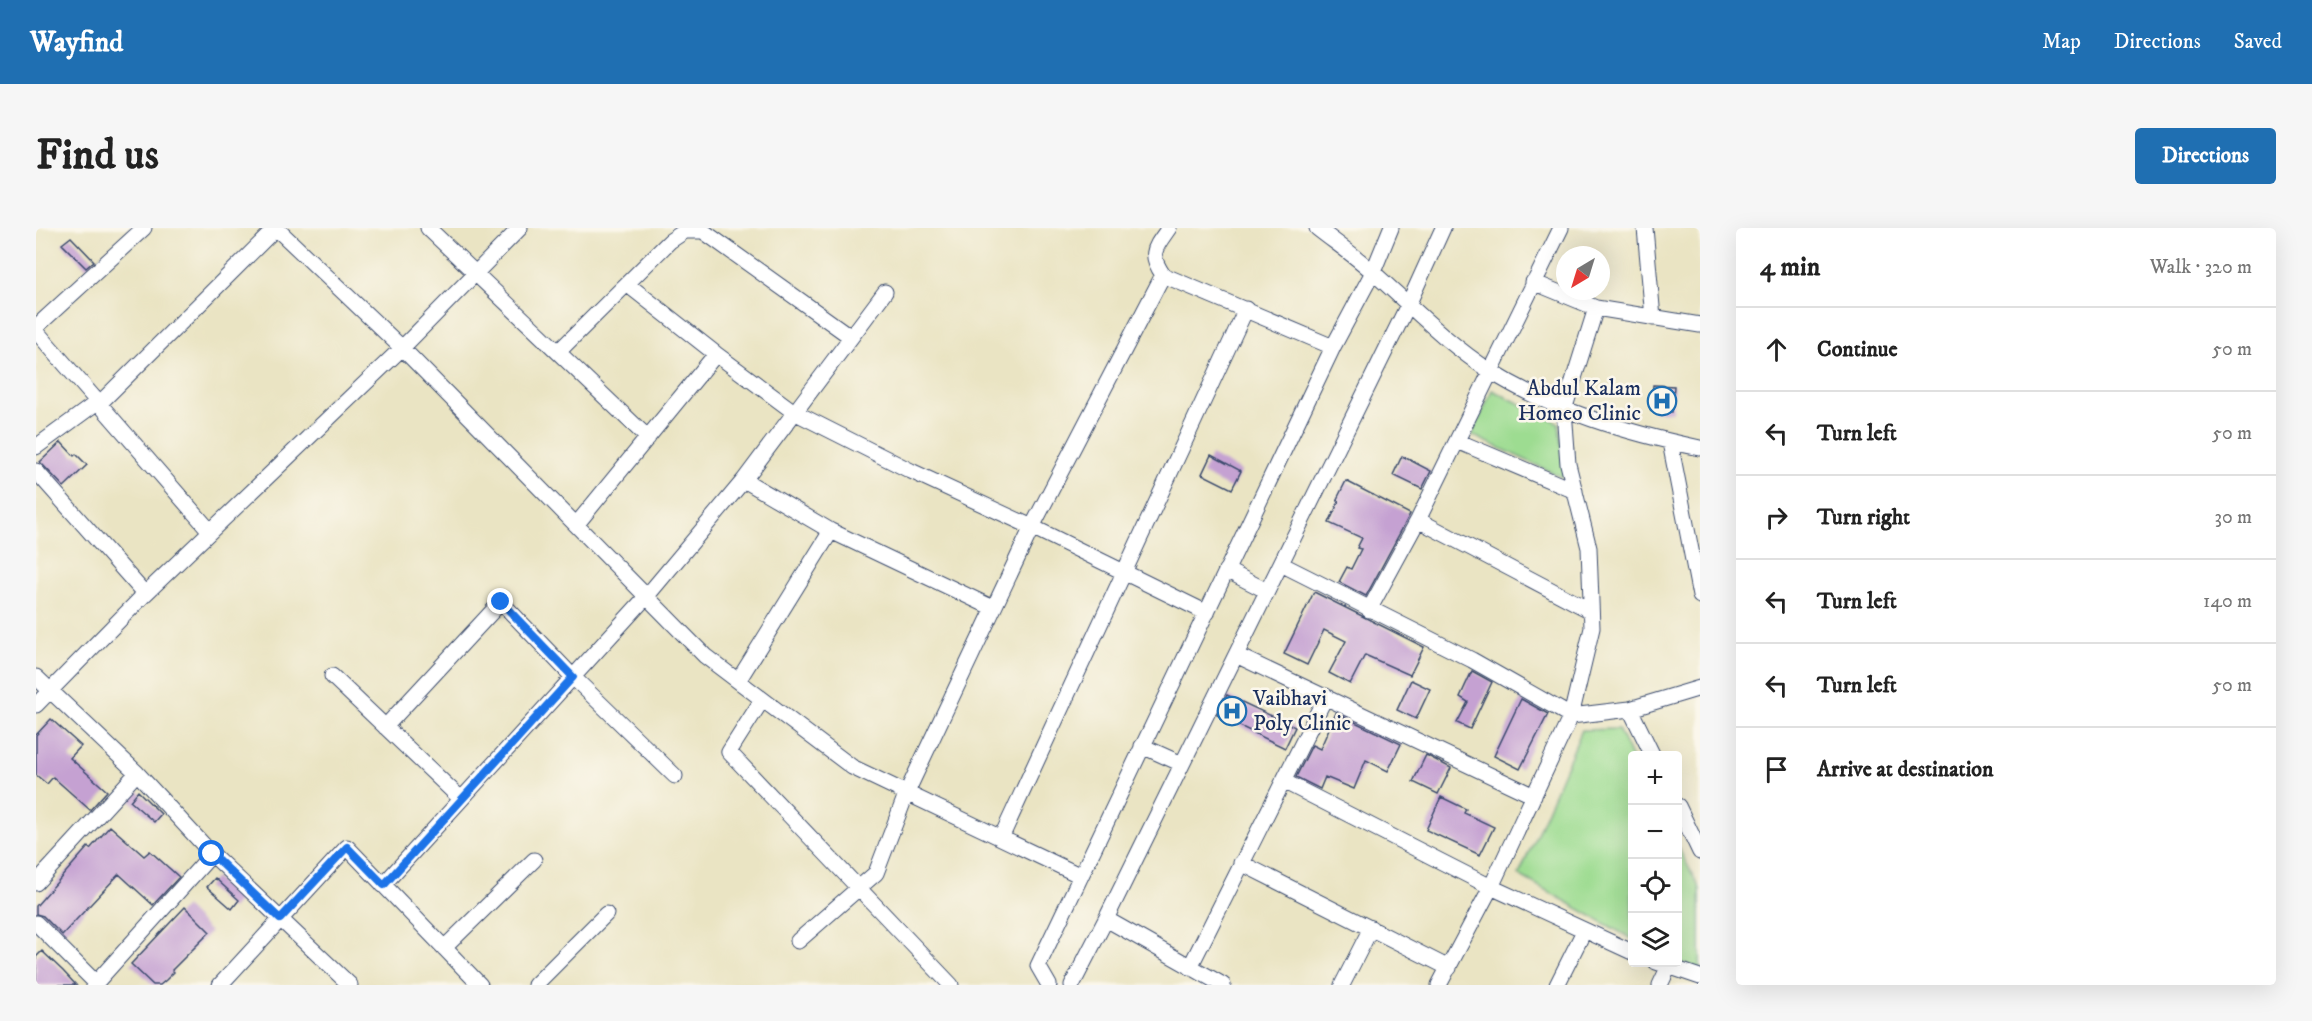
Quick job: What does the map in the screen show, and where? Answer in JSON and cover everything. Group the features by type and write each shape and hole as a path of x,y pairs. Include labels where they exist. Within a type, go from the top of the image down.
{"street":[{"path":"142,228 36,329 210,531"},
{"path":"36,447 96,403 99,404 276,228 402,348 705,656 852,767 1081,876"},
{"path":"428,228 648,438"},
{"path":"36,705 145,594 402,348 520,228"},
{"path":"1169,228 1155,249 1153,261 1162,275 1334,346"},
{"path":"1317,228 1491,371 1564,410 1670,442 1700,448"},
{"path":"1049,985 1038,966 1334,346 1373,272 1391,228"},
{"path":"1072,985 1268,591 1408,305 1443,228"},
{"path":"1369,610 1418,520 1561,228"},
{"path":"1645,228 1653,318"},
{"path":"558,352 670,241 685,231 703,231 850,337"},
{"path":"798,941 876,873 907,792 993,608 1032,527 1162,275"},
{"path":"1533,282 1596,308 1700,325"},
{"path":"627,284 794,412 911,471 1124,571 1207,613"},
{"path":"384,885 646,597 744,480 885,291"},
{"path":"1439,985 1491,887 1571,716 1592,628 1589,548 1568,464 1564,410 1596,308"},
{"path":"1001,838 1246,309"},
{"path":"576,525 717,354"},
{"path":"1457,441 1575,491"},
{"path":"1670,442 1700,596"},
{"path":"36,471 145,594"},
{"path":"744,480 831,531 993,608"},
{"path":"1418,520 1591,611"},
{"path":"738,681 831,531"},
{"path":"1281,564 1472,660 1571,716 1630,709 1700,688"},
{"path":"1226,570 1268,591"},
{"path":"385,727 501,602 573,677 675,776"},
{"path":"1236,655 1534,796"},
{"path":"332,676 461,799"},
{"path":"36,677 137,773 212,854 350,985"},
{"path":"1190,967 1326,696"},
{"path":"762,700 729,753 951,985"},
{"path":"1630,709 1651,751"},
{"path":"1142,746 1182,764"},
{"path":"36,883 137,773"},
{"path":"1283,781 1491,887 1628,950"},
{"path":"1682,816 1700,852"},
{"path":"220,985 347,847 480,985"},
{"path":"36,923 95,984 212,854"},
{"path":"444,948 534,860"},
{"path":"1241,863 1449,968"},
{"path":"535,985 606,914"},
{"path":"1106,919 1223,985"},
{"path":"1342,985 1371,928"},
{"path":"1557,985 1584,931"},
{"path":"1660,985 1662,967"},
{"path":"1668,967 1700,977"}],"green space":[{"path":"1492,390 1559,423 1564,478 1472,435"},
{"path":"1618,729 1628,751 1628,937 1519,875 1582,730"},
{"path":"1682,855 1700,889 1700,969 1682,963"}],"building":[{"path":"71,237 94,261 86,268 62,244"},
{"path":"1653,385 1674,386 1672,412 1651,411"},
{"path":"61,442 74,456 76,454 87,465 64,487 40,462"},
{"path":"1211,455 1241,471 1232,489 1202,474"},
{"path":"1402,456 1431,471 1422,489 1393,475"},
{"path":"1346,481 1410,514 1366,596 1339,582 1347,567 1351,569 1361,549 1357,548 1362,538 1329,523"},
{"path":"1314,592 1424,647 1410,675 1365,655 1350,684 1329,673 1346,641 1324,630 1307,665 1284,654"},
{"path":"1472,671 1492,682 1470,729 1457,723 1468,702 1460,697"},
{"path":"1411,680 1430,689 1416,719 1397,710"},
{"path":"1227,695 1295,727 1285,748 1217,715"},
{"path":"1521,699 1548,714 1520,769 1494,756"},
{"path":"1336,713 1401,744 1388,771 1366,760 1354,789 1325,777 1320,789 1296,777 1312,745 1320,749"},
{"path":"51,719 81,746 70,758 107,791 90,810 53,777 47,784 36,775 36,735"},
{"path":"1426,755 1451,768 1438,794 1413,782"},
{"path":"138,791 161,814 154,822 130,801"},
{"path":"1441,797 1466,809 1464,813 1494,827 1480,855 1426,830"},
{"path":"110,826 144,856 150,851 179,877 153,905 119,874 62,935 43,916 36,914 36,906 88,847 90,849"},
{"path":"215,878 239,900 232,909 207,887"},
{"path":"185,907 210,932 172,970 174,972 166,980 160,985 153,985 131,964"},
{"path":"42,951 76,985 36,985 36,957"}],"place":[{"name":"Abdul Kalam Homeo Clinic","path":"1662,401"},
{"name":"Vaibhavi Poly Clinic","path":"1232,711"}],"route":[{"path":"212,854 280,919 347,847 384,885 573,677 501,602"}]}
